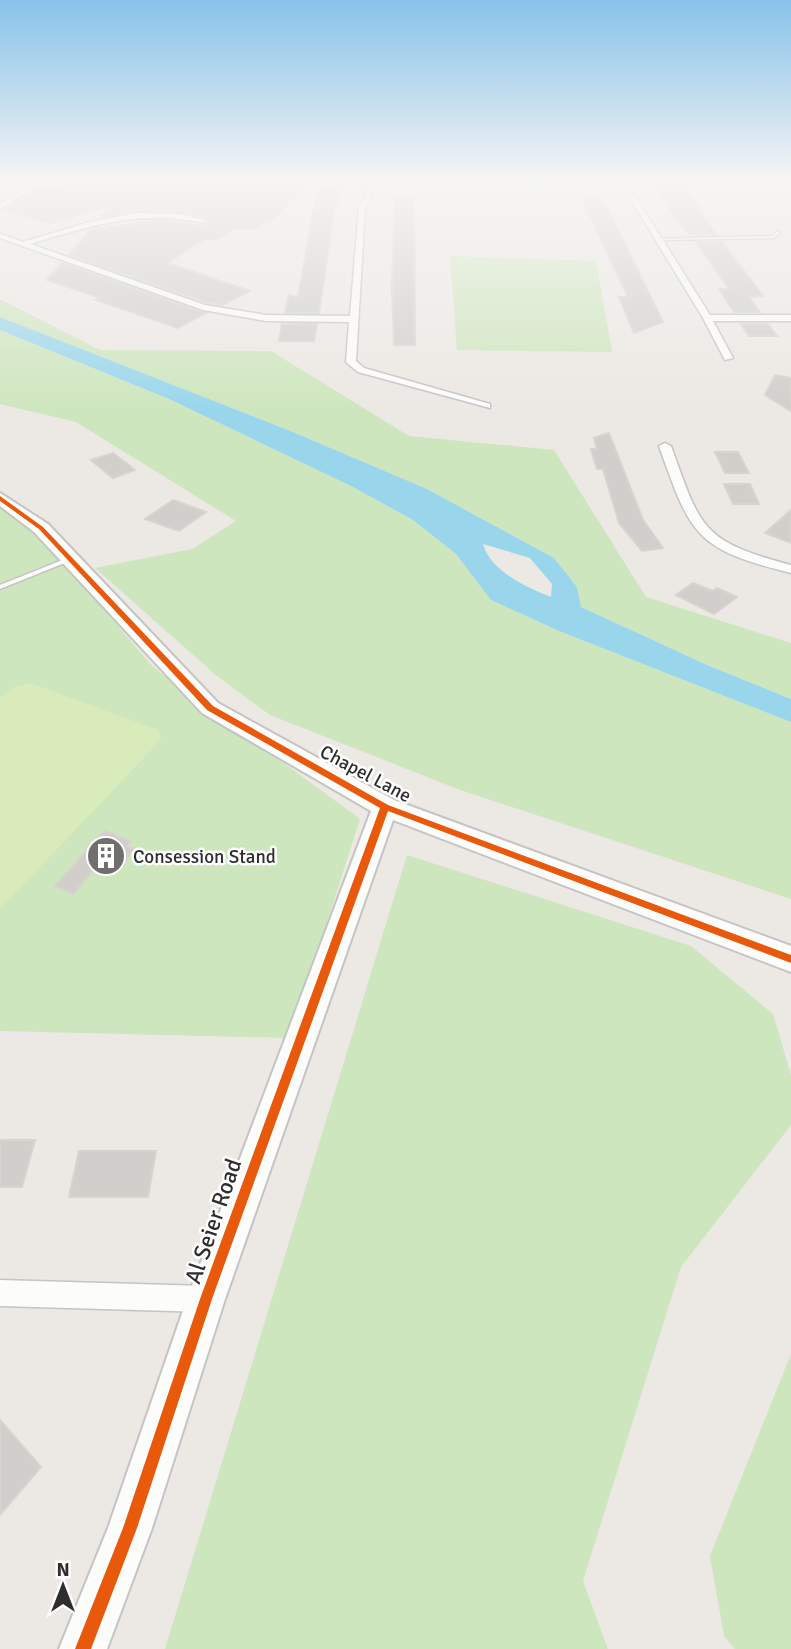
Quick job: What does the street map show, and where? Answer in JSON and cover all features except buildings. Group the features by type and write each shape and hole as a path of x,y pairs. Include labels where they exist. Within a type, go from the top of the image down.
{"street":[{"path":"57,257 203,307 266,318 352,319"},
{"path":"358,257 351,362 361,370 486,406"},
{"path":"669,257 728,358"},
{"path":"707,318 791,318"},
{"path":"665,446 694,521 704,531 734,550 791,569"},
{"name":"Chapel Lane","path":"0,498 41,528 211,708 385,807 791,959"},
{"name":"Al Seier Road","path":"83,1649 130,1528 206,1299 385,807"},
{"path":"0,1293 206,1299"}],"lane":[{"path":"0,587 70,559"}],"green space":[{"path":"450,257 596,261 612,352 457,350"},
{"path":"0,299 100,350 271,351 409,436 554,450 646,597 791,643 791,699 707,665 581,607 577,587 554,558 427,489 293,432 0,317"},
{"path":"0,330 169,399 351,486 413,520 456,554 492,600 559,631 791,722 791,899 460,790 270,715 217,676 95,568 192,549 236,521 76,422 0,404"},
{"path":"0,507 29,522 153,667 360,819 290,1038 0,1031"},
{"path":"31,683 158,730 161,740 0,909 0,698 11,688"},
{"path":"407,855 691,946 773,1014 791,1075 791,1125 681,1267 583,1581 608,1649 165,1649"},
{"path":"791,1354 791,1649 735,1649 724,1636 710,1556"}],"water":[{"path":"0,317 293,432 427,489 554,558 577,587 581,607 707,665 791,699 791,722 559,631 491,600 456,554 413,520 351,486 169,399 0,330","holes":["483,544 530,558 552,584 551,597 521,583 502,570 487,554"]}],"cycle path":[{"path":"0,498 41,528 210,708 385,807 791,959"},
{"path":"83,1649 130,1528 206,1299 385,807"}],"place":[{"name":"Consession Stand","path":"106,856"}]}
